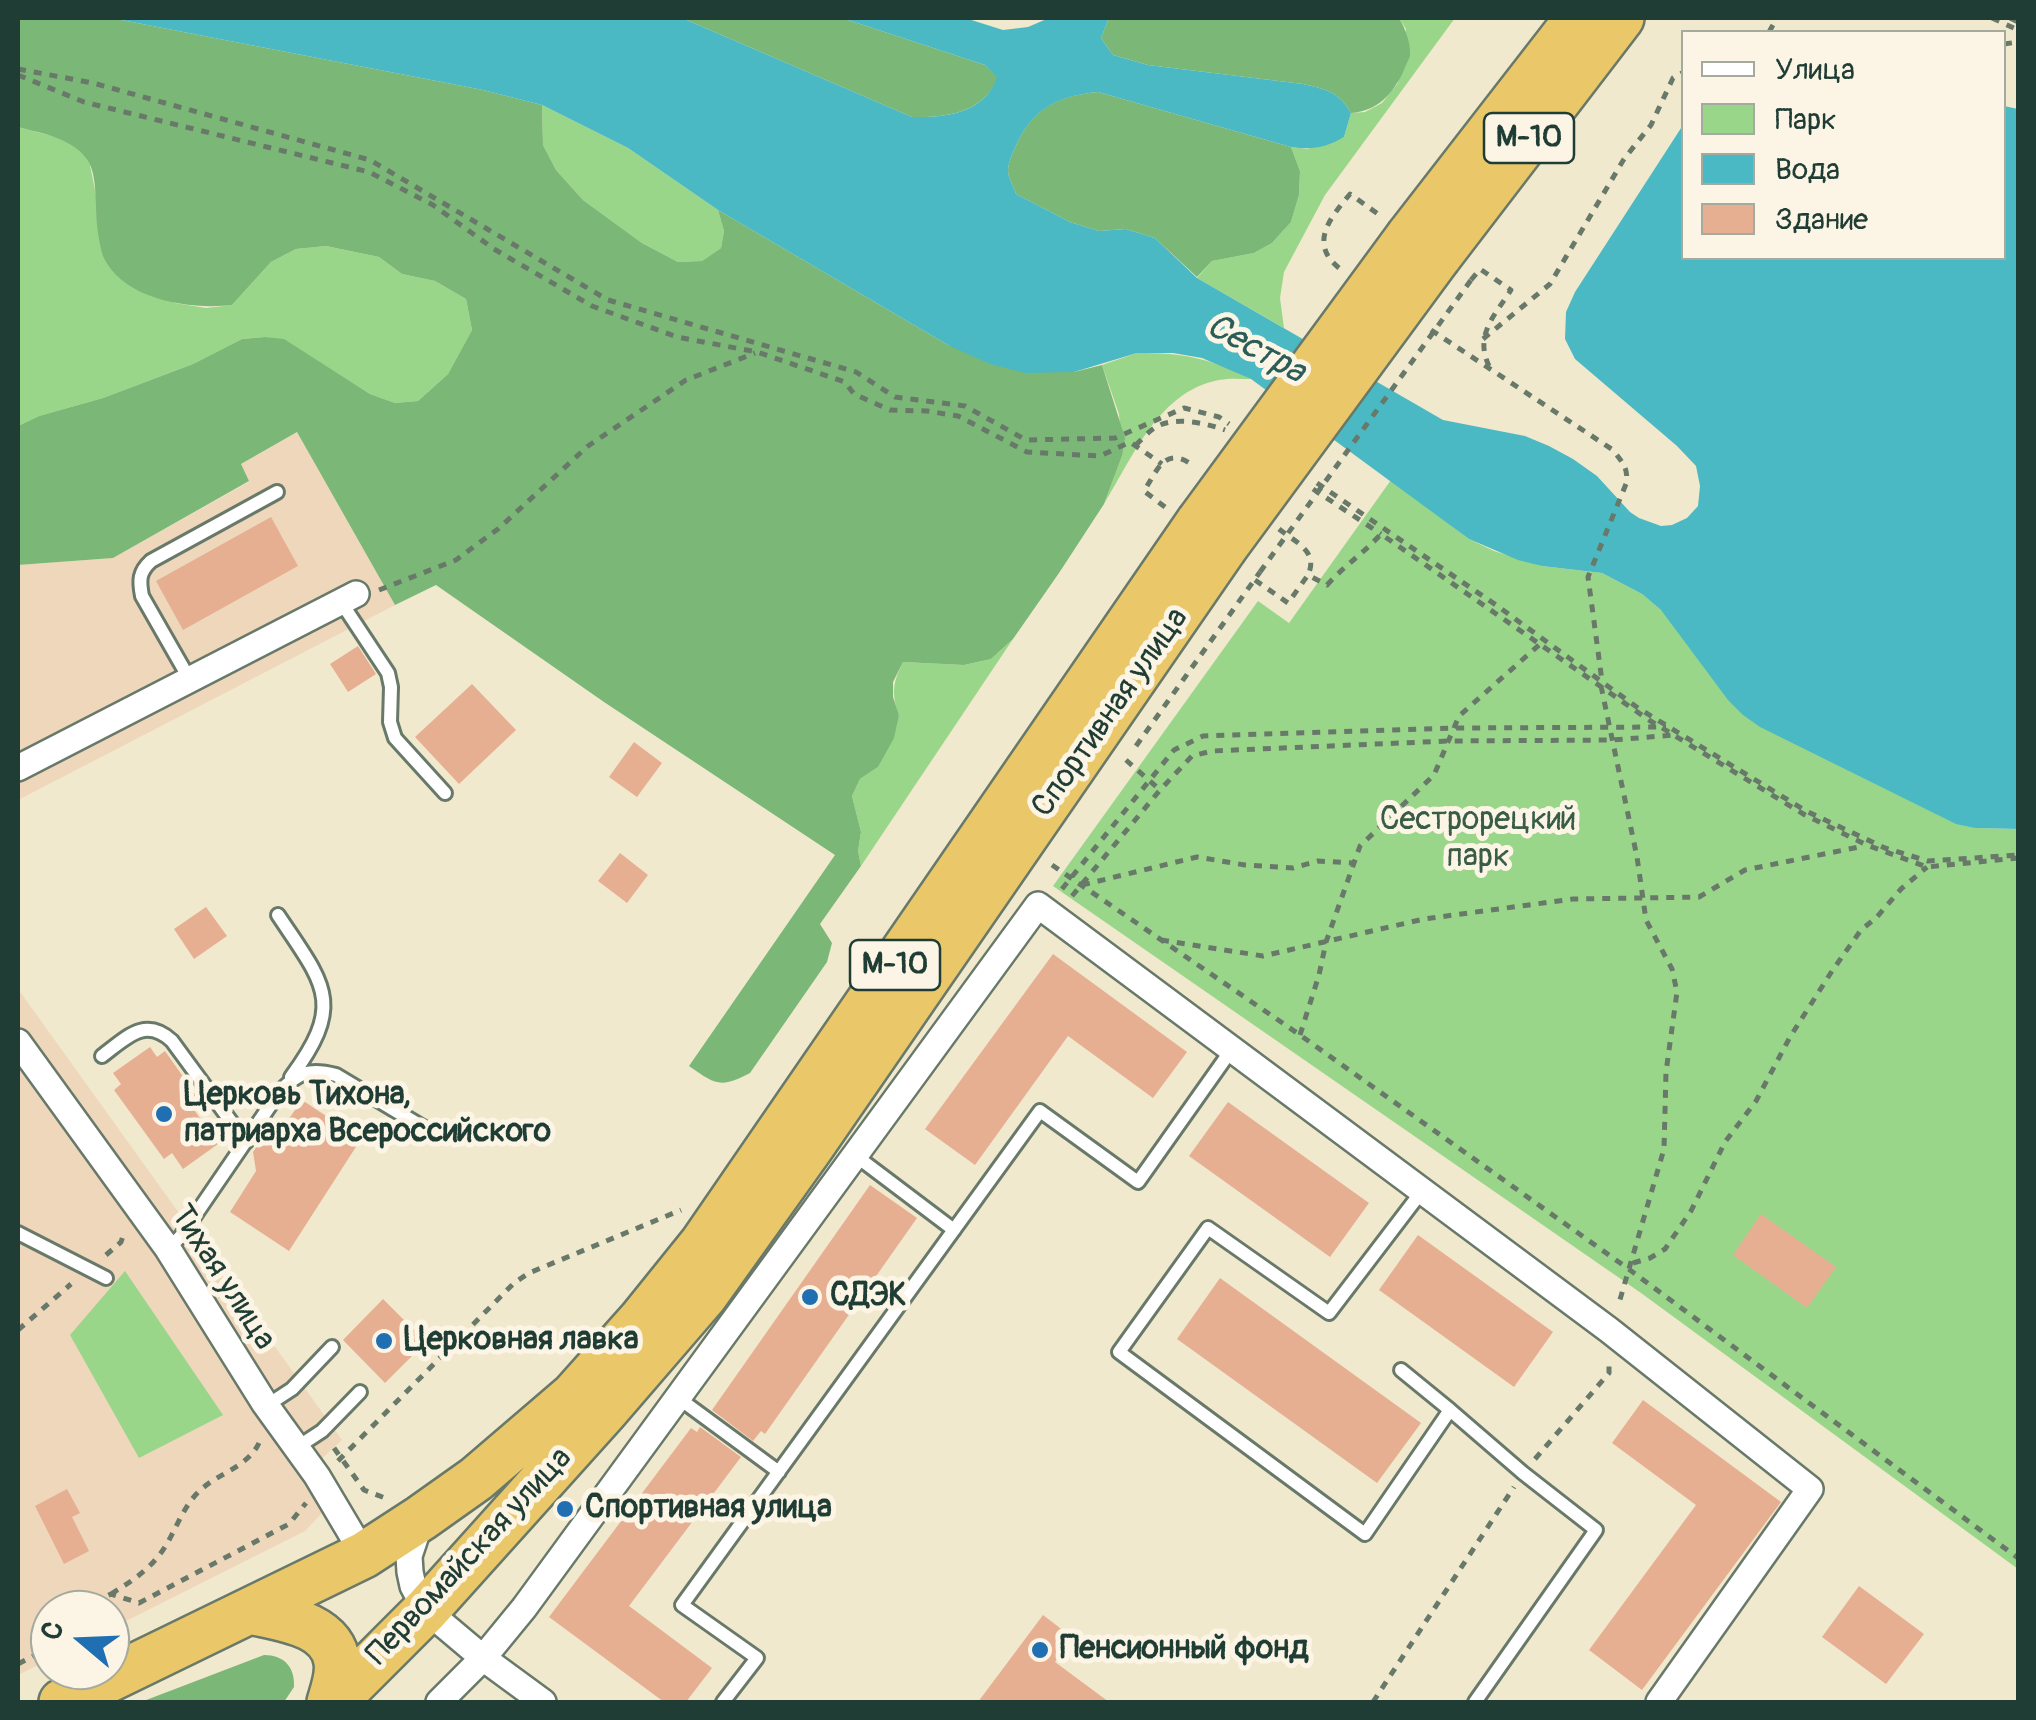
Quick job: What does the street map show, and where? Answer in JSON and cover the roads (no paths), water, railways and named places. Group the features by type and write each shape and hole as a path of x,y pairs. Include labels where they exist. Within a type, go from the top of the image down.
{"highway":[{"name":"Спортивная улица","path":"590,1403 705,1294 810,1148 1213,536 1424,247 1578,18"},
{"name":"Спортивная улица","path":"1424,247 1621,18"},
{"name":"Первомайская улица","path":"62,1702 364,1555 590,1403"},
{"name":"Первомайская улица","path":"332,1702 426,1610 590,1403"},
{"path":"250,1611 294,1621 323,1636 334,1649 337,1664 332,1702"}],"street":[{"path":"18,768 348,598"},
{"path":"439,1702 483,1658 524,1608 1038,904 1609,1330 1810,1489 1659,1702"},
{"name":"Тихая улица","path":"18,1042 168,1250 266,1406 317,1476 364,1555"},
{"path":"422,1518 410,1556 410,1572 426,1610 543,1702"}],"lane":[{"path":"190,680 142,596 142,570 277,492"},
{"path":"348,598 388,673 394,738 445,793"},
{"path":"168,1250 320,1031 324,996 310,964 278,915"},
{"path":"102,1056 132,1033 161,1031 246,1142"},
{"path":"723,1702 757,1658 682,1605 1040,1111 1138,1182 1232,1049"},
{"path":"280,1092 293,1078 321,1071 431,1132"},
{"path":"856,1156 954,1230"},
{"path":"1422,1191 1329,1313 1208,1228 1119,1352 1365,1534 1450,1410"},
{"path":"18,1233 106,1278"},
{"path":"266,1406 292,1390 332,1347"},
{"path":"1401,1370 1596,1530 1475,1702"},
{"path":"296,1448 322,1431 360,1392"},
{"path":"677,1397 779,1472"}],"water":[{"name":"Сестра","path":"111,18 682,18 912,117 925,117 974,106 992,89 997,77 985,65 842,18 965,18 1003,30 1028,27 1049,18 1109,18 1101,38 1113,55 1148,65 1303,84 1331,92 1351,113 1344,137 1318,147 1291,147 1098,92 1084,94 1048,106 1022,134 1008,168 1016,194 1070,222 1099,231 1126,229 1155,238 1197,278 1443,420 1525,436 1549,446 1597,476 1630,512 1661,526 1687,518 1698,506 1696,466 1575,359 1565,339 1566,312 1681,128 1681,260 2006,260 2006,106 2018,109 2018,829 1956,824 1760,727 1728,700 1661,610 1642,594 1602,573 1518,560 1469,539 1251,379 1202,358 1173,353 1137,353 1074,372 1025,373 990,364 948,345 718,210 628,148 542,105 483,90"}],"place":[{"name":"Церковь Тихона, патриарха Всероссийского","path":"164,1114"},
{"name":"СДЭК","path":"810,1297"},
{"name":"Церковная лавка","path":"384,1341"},
{"name":"Спортивная улица","path":"565,1509"},
{"name":"Пенсионный фонд","path":"1040,1650"}],"park label":[{"name":"Сестрорецкий парк","path":"1478,840"}]}
